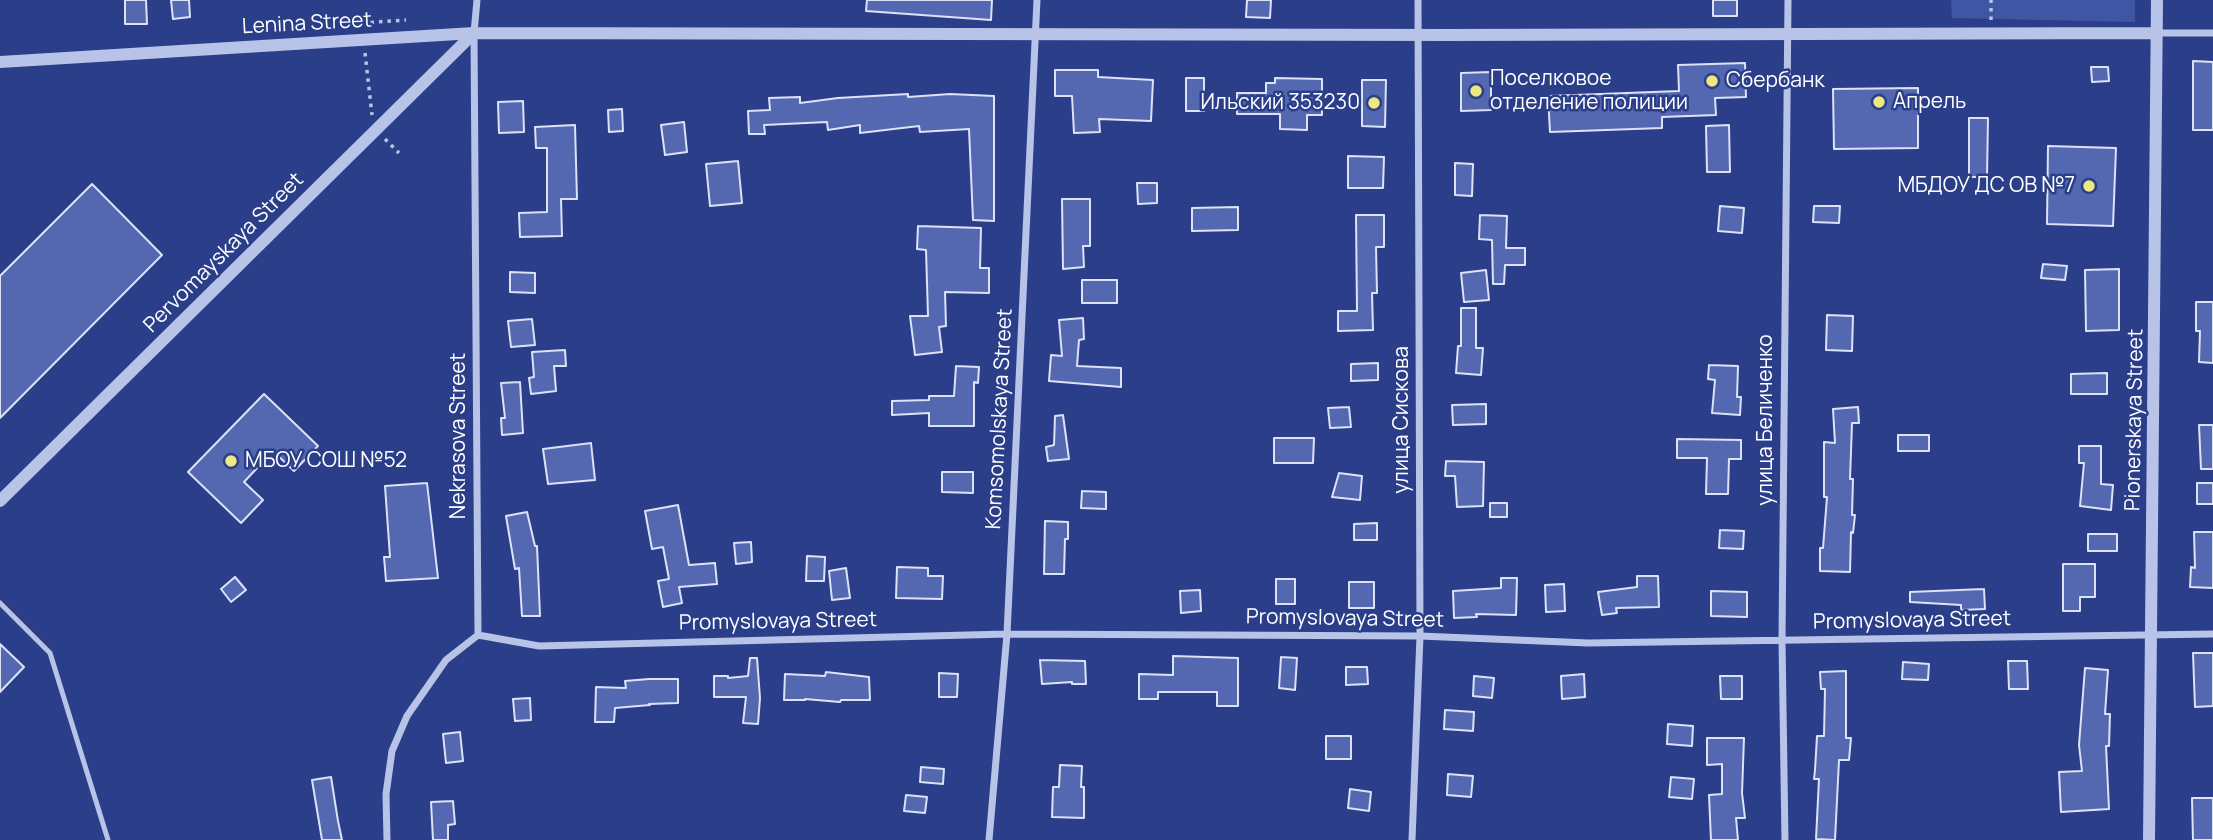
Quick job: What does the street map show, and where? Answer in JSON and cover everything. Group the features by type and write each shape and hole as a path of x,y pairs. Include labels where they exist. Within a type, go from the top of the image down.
{"street":[{"name":"Nekrasova Street","path":"477,0 474,33 478,635"},
{"name":"Komsomolskaya Street","path":"989,840 1007,634 1037,0"},
{"name":"улица Сискова","path":"1412,840 1420,636 1419,0"},
{"name":"улица Беличенко","path":"1785,840 1782,640 1788,0"},
{"name":"Pionerskaya Street","path":"2149,840 2157,0"},
{"name":"Lenina Street","path":"0,62 474,33 2213,33"},
{"name":"Pervomayskaya Street","path":"0,501 474,33"},
{"name":"Promyslovaya Street","path":"478,635 539,646 1007,634 1420,636 1588,643 2213,634"},
{"path":"387,840 386,794 392,751 407,716 446,660 478,635"}],"lane":[{"path":"0,603 50,653 108,840"}],"path":[{"path":"1990,33 1991,0"},
{"path":"362,23 373,126 399,153"}],"shaded area":[{"path":"1951,0 2135,0 2135,22 1952,18"}],"building":[{"path":"125,0 146,0 147,24 125,24"},
{"path":"171,0 189,0 190,17 173,19"},
{"path":"867,0 992,0 991,20 866,11"},
{"path":"1247,0 1271,0 1270,18 1246,17"},
{"path":"1713,0 1737,0 1737,16 1713,16"},
{"path":"2193,61 2213,62 2213,130 2193,130"},
{"path":"1745,63 1746,97 1715,98 1716,115 1662,117 1662,128 1550,132 1548,96 1679,91 1678,65"},
{"path":"2091,67 2108,67 2109,81 2092,82"},
{"path":"1055,70 1098,70 1098,77 1153,80 1151,121 1099,119 1100,132 1074,133 1072,96 1055,96"},
{"name":"Поселковое отделение полиции","path":"1491,72 1491,110 1461,111 1461,73"},
{"path":"1186,78 1204,78 1204,111 1186,111"},
{"path":"1275,78 1322,79 1322,115 1307,115 1307,130 1280,129 1280,114 1237,114 1237,93 1266,93 1266,83 1275,83"},
{"name":"Ильский 353230","path":"1362,80 1386,80 1385,127 1362,126"},
{"path":"1918,88 1918,148 1834,149 1833,89"},
{"path":"908,94 908,97 950,94 994,96 994,221 973,220 969,129 920,132 919,126 860,133 860,125 828,130 827,122 764,125 765,134 749,134 748,111 770,110 769,98 800,97 800,103"},
{"path":"523,101 524,132 499,133 498,102"},
{"path":"622,109 623,131 609,132 608,110"},
{"path":"1969,118 1988,118 1987,177 1969,177"},
{"path":"684,122 687,152 665,155 661,125"},
{"path":"575,125 577,199 561,199 562,236 520,237 519,213 547,212 547,148 536,148 535,127"},
{"path":"1729,125 1730,172 1707,172 1706,126"},
{"name":"МБДОУ ДС ОВ №7","path":"2048,146 2116,148 2113,226 2047,224"},
{"path":"1348,156 1384,157 1383,188 1348,188"},
{"path":"738,161 742,203 710,206 706,164"},
{"path":"1455,163 1473,164 1472,196 1455,195"},
{"path":"1137,183 1157,183 1157,203 1138,204"},
{"path":"92,184 162,255 0,418 0,276"},
{"path":"1062,199 1090,199 1090,246 1083,246 1084,267 1063,269"},
{"path":"1720,206 1744,208 1742,233 1718,231"},
{"path":"1814,206 1840,206 1839,223 1813,222"},
{"path":"1238,207 1238,230 1192,231 1192,208"},
{"path":"1356,215 1384,215 1384,247 1376,247 1377,293 1372,293 1373,330 1338,331 1338,311 1357,311"},
{"path":"1480,215 1507,216 1506,248 1525,248 1525,265 1505,265 1504,284 1493,284 1492,240 1479,239"},
{"path":"918,226 981,228 980,268 989,268 989,293 945,292 946,326 939,327 942,352 915,355 910,316 928,316 926,250 917,249"},
{"path":"2043,264 2067,266 2065,280 2041,278"},
{"path":"2119,269 2119,330 2086,331 2085,270"},
{"path":"1486,270 1489,300 1464,302 1461,273"},
{"path":"510,272 535,273 535,293 510,292"},
{"path":"1082,280 1117,280 1117,303 1082,303"},
{"path":"2196,302 2213,302 2213,363 2199,362 2200,331 2196,331"},
{"path":"1461,308 1476,308 1476,348 1483,348 1481,375 1456,373 1458,346 1461,346"},
{"path":"1827,315 1853,316 1852,351 1826,350"},
{"path":"1083,318 1084,339 1079,340 1077,366 1121,368 1121,387 1049,381 1051,355 1062,356 1059,320"},
{"path":"532,319 535,345 511,347 508,321"},
{"path":"565,350 566,366 554,366 556,391 531,394 529,378 534,377 532,352"},
{"path":"1378,363 1378,380 1351,381 1351,364"},
{"path":"1709,365 1738,366 1737,397 1741,397 1740,415 1712,413 1715,380 1708,379"},
{"path":"956,366 979,367 978,383 974,382 974,426 929,426 929,413 892,415 892,401 954,396"},
{"path":"2107,373 2107,394 2071,394 2071,374"},
{"path":"520,382 523,433 502,435 501,418 505,418 501,383"},
{"name":"МБОУ СОШ №52","path":"264,394 318,446 294,471 273,451 244,482 263,500 241,523 188,472"},
{"path":"1486,404 1486,424 1453,425 1452,405"},
{"path":"1349,407 1351,427 1330,428 1328,408"},
{"path":"1858,407 1859,423 1852,423 1850,479 1853,479 1852,515 1855,515 1853,533 1851,532 1850,572 1820,571 1820,548 1823,548 1827,497 1824,497 1824,442 1835,443 1833,409"},
{"path":"1063,415 1069,459 1048,461 1046,447 1054,445 1055,416"},
{"path":"2199,425 2213,425 2213,469 2201,469"},
{"path":"1898,435 1929,435 1929,451 1898,451"},
{"path":"1274,438 1314,438 1313,463 1274,463"},
{"path":"1677,439 1741,440 1741,459 1729,459 1728,494 1706,494 1707,458 1677,458"},
{"path":"591,443 595,480 548,484 543,449"},
{"path":"2079,446 2101,446 2101,484 2113,485 2111,510 2080,506 2084,463 2079,463"},
{"path":"1446,461 1484,462 1483,506 1457,507 1455,476 1445,476"},
{"path":"942,472 973,472 973,493 942,492"},
{"path":"1339,473 1362,476 1360,500 1332,497"},
{"path":"427,483 438,578 386,581 384,557 390,557 385,486"},
{"path":"2197,483 2213,483 2213,504 2197,504"},
{"path":"1082,491 1106,492 1106,509 1081,508"},
{"path":"1490,503 1507,503 1507,517 1490,517"},
{"path":"678,505 689,565 715,563 717,584 679,587 682,603 663,607 658,581 669,579 663,547 652,549 645,511"},
{"path":"527,512 537,546 540,616 522,616 519,568 515,569 506,516"},
{"path":"1045,521 1068,522 1064,574 1044,574"},
{"path":"1377,523 1377,540 1354,540 1354,524"},
{"path":"1720,530 1744,531 1743,549 1719,548"},
{"path":"2194,532 2213,532 2213,588 2190,587 2191,567 2195,568"},
{"path":"2088,534 2117,534 2117,551 2088,551"},
{"path":"751,542 752,562 736,564 734,543"},
{"path":"807,556 825,557 824,581 806,581"},
{"path":"2063,564 2095,564 2095,597 2080,597 2080,611 2063,611"},
{"path":"897,567 928,568 928,576 943,576 942,599 896,598"},
{"path":"846,568 850,598 832,600 829,571"},
{"path":"1637,576 1658,576 1659,607 1616,608 1617,613 1602,615 1598,592 1637,587"},
{"path":"235,577 246,590 231,602 221,589"},
{"path":"1501,578 1517,578 1516,615 1476,614 1477,617 1454,618 1453,591 1501,588"},
{"path":"1276,579 1295,579 1295,604 1276,604"},
{"path":"1349,582 1374,582 1374,608 1349,608"},
{"path":"1564,584 1565,611 1546,612 1545,585"},
{"path":"1984,589 1985,609 1961,610 1961,605 1910,602 1910,592"},
{"path":"1200,590 1201,611 1181,613 1180,591"},
{"path":"1711,591 1747,592 1747,617 1711,616"},
{"path":"0,644 24,667 0,692"},
{"path":"2193,653 2213,653 2213,706 2195,707"},
{"path":"1173,656 1238,658 1238,706 1217,706 1217,692 1158,692 1158,699 1139,699 1139,674 1173,675"},
{"path":"1281,657 1297,658 1295,690 1279,688"},
{"path":"750,658 757,658 760,698 758,724 743,723 746,697 714,697 714,676 748,676"},
{"path":"1040,660 1085,661 1086,684 1042,684"},
{"path":"2008,661 2027,661 2028,689 2009,689"},
{"path":"1903,662 1929,664 1928,680 1902,679"},
{"path":"1346,667 1367,667 1368,684 1346,685"},
{"path":"2085,668 2108,670 2105,714 2110,714 2109,746 2106,746 2109,809 2061,812 2059,772 2082,771 2079,745"},
{"path":"1846,671 1846,738 1851,738 1849,760 1839,760 1835,840 1816,839 1819,779 1814,779 1817,736 1824,736 1825,689 1821,689 1820,672"},
{"path":"826,672 869,677 870,700 784,700 785,674 825,676"},
{"path":"939,673 958,674 957,697 939,697"},
{"path":"1584,674 1585,697 1562,699 1561,676"},
{"path":"1474,676 1494,678 1492,698 1473,696"},
{"path":"1720,676 1742,676 1742,699 1721,699"},
{"path":"678,679 678,703 615,708 614,722 595,722 596,687 626,688 625,681"},
{"path":"530,698 531,720 515,721 513,699"},
{"path":"1445,710 1474,712 1473,731 1444,729"},
{"path":"1668,724 1693,726 1692,746 1667,744"},
{"path":"460,732 463,761 446,763 443,734"},
{"path":"1326,736 1351,736 1351,759 1326,759"},
{"path":"1707,738 1744,738 1742,793 1745,818 1736,818 1738,840 1711,840 1709,795 1722,794 1722,764 1707,765"},
{"path":"1060,765 1082,766 1084,818 1052,817 1053,787 1059,787"},
{"path":"921,767 944,769 943,784 920,782"},
{"path":"1448,774 1473,776 1471,797 1447,795"},
{"path":"331,777 342,840 322,840 312,780"},
{"path":"1671,777 1694,779 1692,799 1669,797"},
{"path":"1350,789 1371,792 1369,811 1348,808"},
{"path":"906,795 927,797 925,813 904,811"},
{"path":"2192,798 2213,798 2213,840 2193,840"},
{"path":"453,801 455,824 448,825 448,840 433,840 431,802"}],"place":[{"name":"Сбербанк","path":"1712,81"},
{"name":"Поселковое отделение полиции","path":"1476,91"},
{"name":"Апрель","path":"1879,102"},
{"name":"Ильский 353230","path":"1374,103"},
{"name":"МБДОУ ДС ОВ №7","path":"2089,186"},
{"name":"МБОУ СОШ №52","path":"231,461"}]}
